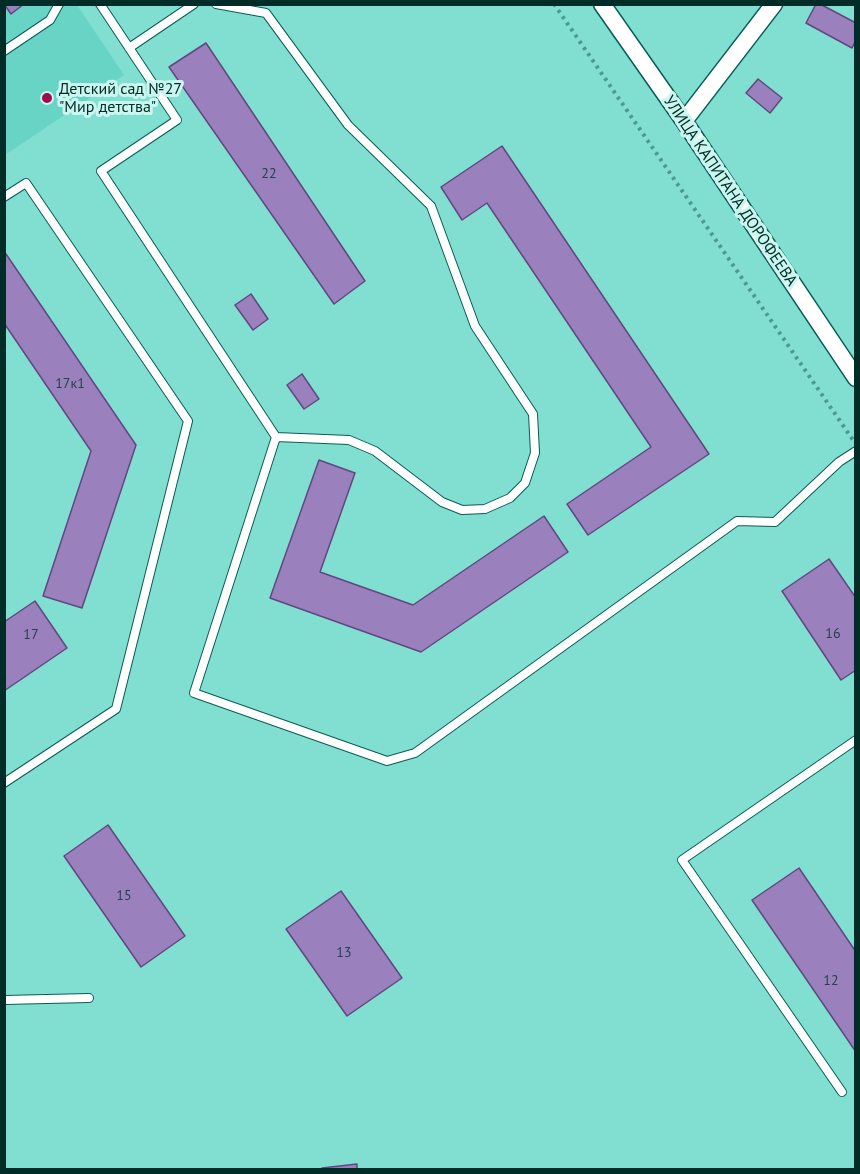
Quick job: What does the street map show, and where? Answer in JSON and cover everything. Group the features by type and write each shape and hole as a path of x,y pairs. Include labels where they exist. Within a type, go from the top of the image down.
{"street":[{"name":"УЛИЦА КАПИТАНА ДОРОФЕЕВА","path":"602,4 684,121 855,378"},
{"path":"684,121 774,4"}],"lane":[{"path":"4,51 50,20 58,4"},
{"path":"100,4 177,120 101,171 276,437"},
{"path":"129,48 194,4"},
{"path":"216,4 266,13 348,125 431,206 475,326 532,414 535,453 525,483 510,498 485,510 462,510 442,502 375,451 349,440 276,437"},
{"path":"4,197 26,183 188,421 116,709 4,783"},
{"path":"276,437 194,693 387,761 415,753 737,521 774,522 839,462 855,451"},
{"path":"842,1092 682,860 855,740"},
{"path":"4,1000 88,998"}],"path":[{"path":"554,4 855,443"}],"shaded area":[{"name":"Детский сад №27 \"Мир детства\"","path":"5,5 77,5 124,75 5,155"}],"building":[{"path":"4,4 24,4 11,14"},
{"path":"816,4 856,23 856,40 852,48 806,23"},
{"path":"206,43 365,281 334,304 169,67"},
{"path":"758,79 782,98 770,113 746,93"},
{"path":"502,146 709,454 588,535 567,504 651,447 487,203 462,220 441,187"},
{"path":"4,254 136,445 82,608 43,596 91,451 4,323"},
{"path":"251,294 268,319 253,330 235,305"},
{"path":"302,374 319,399 304,409 287,385"},
{"path":"319,460 355,473 320,572 413,605 544,516 568,552 421,652 270,598"},
{"path":"829,559 856,598 856,670 841,680 782,591"},
{"path":"35,601 67,648 4,691 4,622"},
{"path":"108,825 185,936 141,967 64,856"},
{"path":"799,868 856,952 856,1052 752,900"},
{"path":"341,891 402,978 347,1016 286,929"},
{"path":"357,1164 357,1170 322,1170 322,1168"}],"place":[{"name":"Детский сад №27 \"Мир детства\"","path":"47,98"}]}
